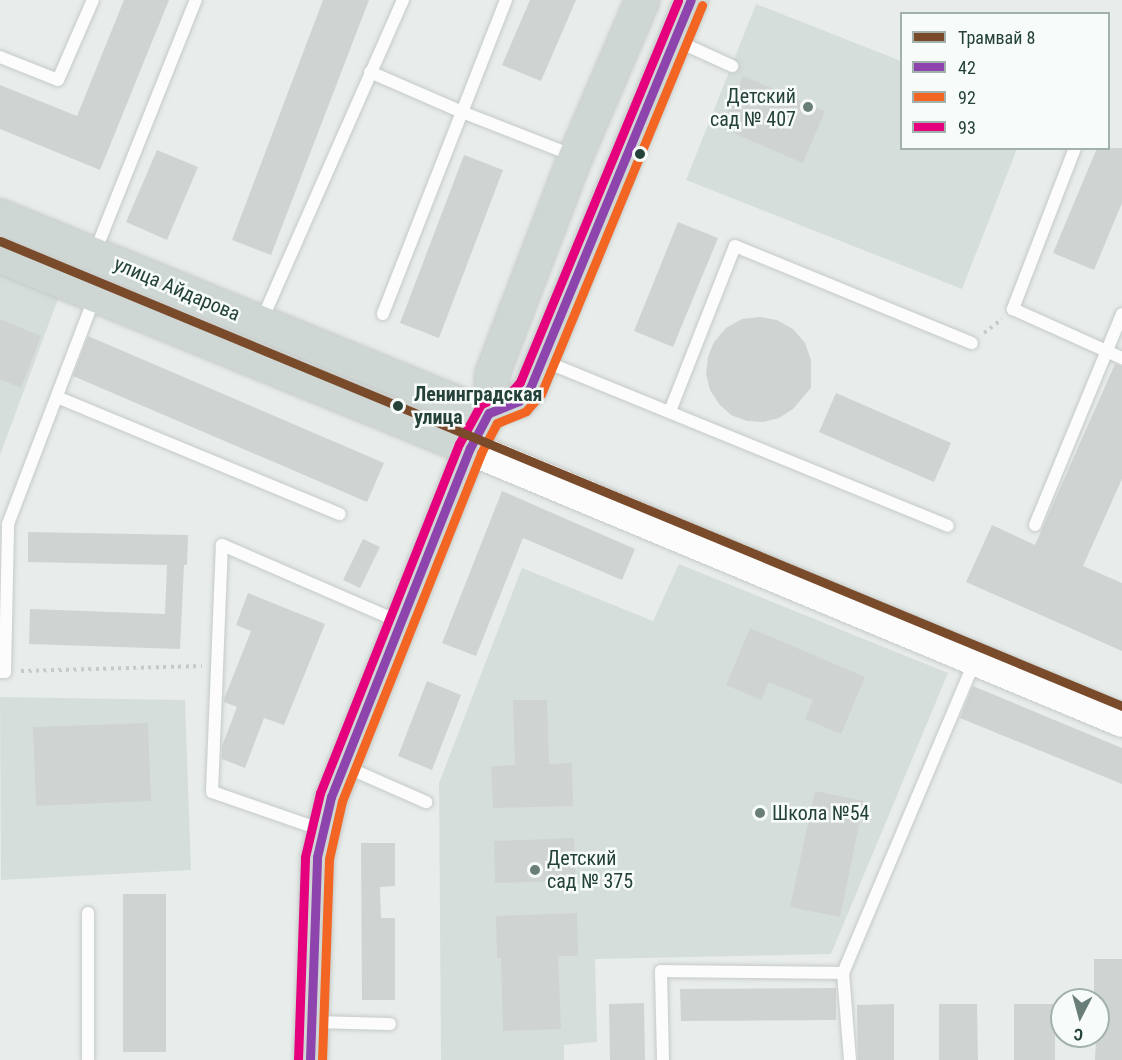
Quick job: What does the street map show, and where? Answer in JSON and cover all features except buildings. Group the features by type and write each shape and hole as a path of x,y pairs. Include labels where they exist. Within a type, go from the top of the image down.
{"main road":[{"path":"310,1060 316,857 343,765 470,448 487,415 491,404 489,383 492,373 575,156 642,0"},
{"path":"487,415 496,408 515,403 525,395 542,360 691,0"},
{"name":"улица Айдарова","path":"0,216 487,415"},
{"name":"улица Айдарова","path":"0,256 470,448"}],"street":[{"name":"улица Айдарова","path":"470,448 1122,720"}],"lane":[{"path":"0,57 58,80 93,0"},
{"path":"94,255 196,0"},
{"path":"260,324 402,0"},
{"path":"384,314 506,0"},
{"path":"675,40 732,66"},
{"path":"370,72 462,112 575,156"},
{"path":"1074,150 1013,309 1122,358"},
{"path":"670,411 735,246 972,343"},
{"path":"2,672 4,524 57,397 96,295"},
{"path":"1035,525 1122,314"},
{"path":"542,360 948,526"},
{"path":"57,397 340,514"},
{"path":"323,831 212,792 222,544 401,622"},
{"path":"850,1060 843,972 976,660"},
{"path":"343,765 426,802"},
{"path":"88,913 88,1060"},
{"path":"663,1060 661,971 843,972"},
{"path":"311,1022 390,1024"}],"path":[{"path":"972,343 1013,309"},
{"path":"2,672 217,665"}],"shaded area":[{"name":"Детский сад № 407","path":"756,4 900,61 900,150 1017,150 962,289 686,180"},
{"path":"0,272 59,296 0,455"},
{"path":"679,564 948,673 831,954 595,959 597,1042 564,1045 564,1060 441,1060 439,783 522,568 653,621"},
{"path":"0,697 185,700 191,870 1,880"}],"tram line":[{"name":"8","path":"0,241 1122,706"}],"transit line":[{"name":"93","path":"298,1060 305,857 320,793 459,444 481,404 512,391 520,382 678,0"},
{"name":"42","path":"310,1060 317,857 331,797 470,448 489,413 519,401 530,388 691,0"},
{"name":"92","path":"322,1060 329,859 342,801 481,453 497,423 526,411 541,394 702,5"}],"place":[{"name":"Детский сад № 407","path":"808,107"},
{"name":"Ленинградская улица","path":"398,406"},
{"name":"Школа №54","path":"760,813"},
{"name":"Детский сад № 375","path":"535,870"}]}
